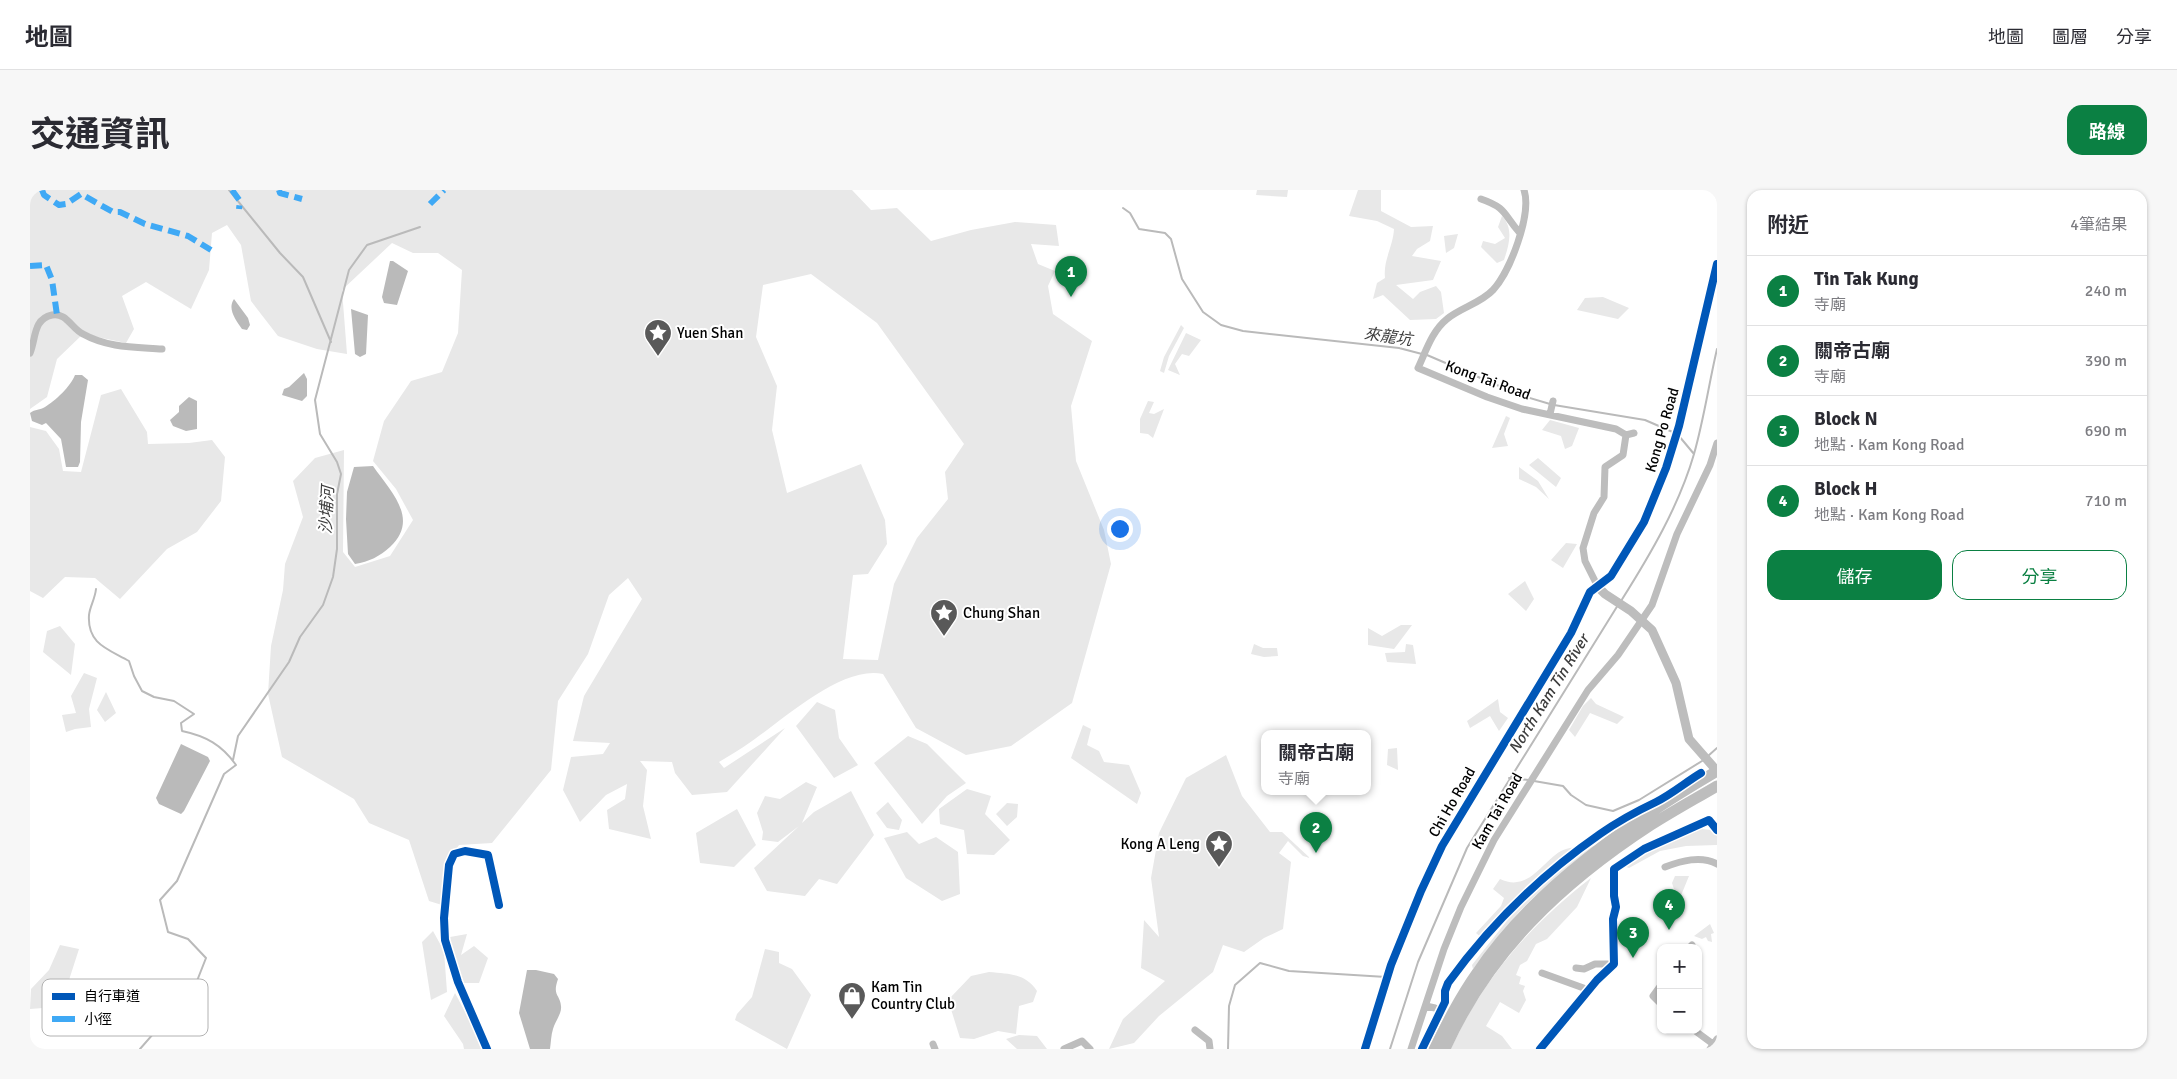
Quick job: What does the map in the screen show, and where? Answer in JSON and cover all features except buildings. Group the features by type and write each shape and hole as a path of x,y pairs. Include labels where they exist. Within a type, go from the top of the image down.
{"main road":[{"path":"1434,1049 1477,972 1499,943 1533,905 1582,862 1715,768"},
{"path":"1445,1049 1454,1029 1478,988 1508,947 1541,910 1579,877 1615,850 1652,824 1717,786"}],"street":[{"name":"Kong Tai Road","path":"1524,190 1526,206 1516,250 1509,268 1492,291 1448,318 1435,332 1418,368 1487,397 1522,409 1616,429 1626,436"},
{"path":"1481,200 1497,205 1507,213 1519,232"},
{"name":"Kong Po Road","path":"1598,587 1615,572 1639,531 1660,484 1679,426 1717,264"},
{"path":"30,353 39,324 48,317 57,315 63,317 82,334 100,341 120,347 162,349"},
{"path":"1550,414 1552,401"},
{"path":"1634,433 1626,436 1623,455 1604,467 1604,497 1594,513 1582,548 1585,561 1598,587 1605,594 1643,620 1652,630 1667,659 1676,683 1689,738 1715,768"},
{"name":"Kam Tai Road","path":"1411,1049 1444,948 1461,907 1494,840 1588,690 1618,655 1652,605 1677,534 1710,465 1717,443"},
{"name":"Chi Ho Road","path":"1365,1049 1391,965 1421,891 1442,846 1571,633 1590,592 1598,587"},
{"path":"1540,1049 1589,990 1614,964 1613,919 1616,907 1614,869 1644,849 1710,820 1717,830"},
{"path":"487,1049 458,982 445,940 444,918 449,865 454,854 465,851 488,855 499,904"},
{"path":"1665,867 1677,862 1707,858 1717,864"},
{"path":"1576,968 1584,969 1595,964 1614,964"},
{"path":"1542,973 1589,990"},
{"path":"1426,1006 1435,1008"},
{"path":"1195,1030 1209,1041 1210,1049"},
{"path":"1699,1034 1713,1044"},
{"path":"1064,1049 1082,1041 1090,1049"}],"shaded area":[{"path":"30,190 852,190 871,210 897,208 931,241 971,230 1015,222 1056,225 1059,246 1031,244 1038,264 1055,271 1048,286 1053,314 1092,341 1071,406 1076,461 1104,530 1111,564 1072,703 1011,746 966,755 916,728 883,674 867,673 832,685 719,762 724,768 785,728 727,792 692,795 675,773 672,762 640,761 647,770 643,806 651,839 609,829 607,810 625,799 627,784 606,795 580,822 563,790 571,757 603,754 610,743 573,741 584,696 642,599 628,578 609,595 588,654 558,701 551,770 492,843 459,845 445,866 442,905 429,901 409,840 369,823 354,799 282,757 268,694 271,646 283,590 285,564 303,517 293,481 315,458 344,450 343,552 355,567 390,556 413,520 396,489 373,461 384,421 411,381 442,372 458,333 462,270 438,253 413,253 392,243 342,290 347,354 317,349 278,336 251,301 241,245 227,225 212,233 209,270 191,309 146,282 122,296 134,329 126,343 83,334 57,359 47,397 30,409","holes":["811,274 877,323 964,444 945,472 948,499 917,538 894,584 878,660 843,659 853,575 868,574 887,544 885,520 861,464 787,493 772,430 777,386 756,337 763,285"]},
{"path":"1257,190 1288,190 1287,197 1256,195"},
{"path":"1358,190 1381,190 1381,211 1411,227 1433,226 1430,241 1417,249 1412,256 1441,261 1433,280 1396,285 1413,299 1420,292 1436,286 1441,292 1444,313 1436,319 1410,320 1383,295 1373,299 1377,283 1385,278 1385,265 1394,229 1377,221 1349,216"},
{"path":"1502,216 1508,226 1509,237 1504,260 1497,263 1481,247 1483,241 1495,244 1505,238 1498,227"},
{"path":"1458,234 1454,248 1446,253 1444,236"},
{"path":"390,261 408,271 397,305 384,303 382,297"},
{"path":"1603,297 1629,308 1618,319 1577,310 1585,298"},
{"path":"234,299 248,318 250,325 247,330 242,329 233,314 231,307"},
{"path":"351,309 368,315 366,354 360,357 355,354"},
{"path":"1181,325 1184,328 1169,356 1164,373 1160,371 1164,357"},
{"path":"1186,333 1201,340 1189,356 1182,354 1175,364 1180,375 1168,370"},
{"path":"304,373 307,379 307,396 302,401 282,395 284,389 289,387"},
{"path":"75,375 82,375 88,380 81,422 80,462 78,467 66,467 61,439 46,423 42,425 32,421 30,413 45,407 53,401 66,388"},
{"path":"121,389 147,432 148,444 189,443 212,440 225,457 221,501 197,532 167,549 120,599 95,578 65,577 43,598 30,591 30,427 46,431 59,449 63,471 81,472 101,395"},
{"path":"189,397 197,401 197,429 186,431 173,426 170,420 179,412 179,406"},
{"path":"1148,401 1154,402 1149,413 1154,414 1164,409 1153,438 1148,434 1140,433 1140,419"},
{"path":"1506,416 1510,418 1504,434 1508,446 1492,448"},
{"path":"1550,420 1579,428 1572,446 1565,449 1561,436 1542,430"},
{"path":"1538,458 1561,478 1556,487 1529,465"},
{"path":"373,466 400,506 403,526 399,537 390,547 370,560 355,564 348,554 347,492 354,467"},
{"path":"1519,467 1538,481 1549,499 1536,487 1519,479"},
{"path":"1566,543 1577,544 1563,568 1551,560"},
{"path":"1525,581 1534,599 1526,611 1508,594"},
{"path":"1401,625 1412,625 1394,649 1368,645 1368,628 1382,636"},
{"path":"60,626 75,644 71,675 43,652 47,631"},
{"path":"1254,644 1263,648 1277,648 1278,656 1264,657 1251,654"},
{"path":"1406,644 1413,645 1416,664 1387,662 1385,653 1405,652"},
{"path":"84,673 97,678 89,709 91,727 66,732 62,715 76,713 71,696"},
{"path":"106,692 116,713 105,722 97,710"},
{"path":"1591,698 1596,704 1624,717 1617,724 1590,713 1575,737 1569,730 1583,706"},
{"path":"1498,699 1500,712 1508,718 1499,731 1490,716 1470,728 1467,721"},
{"path":"817,702 835,710 839,738 858,765 834,778 796,726"},
{"path":"1083,725 1091,729 1087,745 1099,751 1104,762 1129,765 1141,793 1137,804 1071,758"},
{"path":"908,736 927,744 966,783 947,796 922,824 874,763"},
{"path":"181,744 208,757 210,761 181,814 159,804 156,798"},
{"path":"1397,748 1398,770 1387,765 1388,749"},
{"path":"1226,755 1242,796 1270,832 1282,832 1310,858 1303,856 1288,841 1279,853 1291,862 1283,929 1264,938 1244,952 1223,945 1213,972 1159,1016 1134,1043 1109,1049 1123,1019 1165,981 1141,968 1144,920 1159,937 1151,878 1159,833 1186,778"},
{"path":"806,782 817,787 802,823 814,812 851,791 874,835 837,884 819,879 805,896 767,891 754,868 799,826 778,842 762,840 763,832 757,813 765,796 780,799"},
{"path":"967,789 991,796 985,814 1010,840 994,855 967,854 964,830 940,824 939,809"},
{"path":"888,802 902,820 899,830 887,828 876,813"},
{"path":"1007,803 1018,804 1017,817 1007,826 996,814"},
{"path":"737,809 756,845 734,867 700,863 696,833"},
{"path":"1712,830 1717,836 1717,845 1686,846 1660,851 1629,868 1621,865 1688,831"},
{"path":"907,832 919,844 936,837 958,852 960,894 942,901 906,878 884,838"},
{"path":"1597,846 1535,896 1519,912 1473,969 1472,965 1513,913 1497,917 1483,939 1476,933 1501,906 1504,898 1493,889 1500,879 1511,882 1529,878 1551,858 1566,849"},
{"path":"1675,876 1689,876 1680,898 1675,900 1676,895 1672,883"},
{"path":"1591,878 1577,907 1547,939 1536,944 1527,961 1520,965 1516,975 1521,977 1519,984 1525,986 1523,991 1526,1000 1519,1013 1500,1002 1486,1026 1502,1036 1512,1049 1451,1049 1463,1024 1478,1000 1510,955 1548,914"},
{"path":"1710,924 1714,933 1711,934 1712,942 1708,941 1706,937 1702,939 1694,936"},
{"path":"433,931 444,951 447,992 431,1000 422,942"},
{"path":"467,934 461,955 474,946 488,958 479,983 464,983 452,951 450,937"},
{"path":"60,945 79,949 69,979 42,979 42,1008 30,1009 31,989 49,970"},
{"path":"765,949 779,952 779,963 792,969 811,995 787,1049 735,1020 737,1014 752,997"},
{"path":"527,970 554,974 558,979 556,992 561,1009 552,1031 550,1049 530,1049 519,1013"},
{"path":"989,972 1016,976 1027,981 1037,991 1033,1002 1019,1006 1016,1034 998,1031 974,1039 960,1038 950,1006 950,998 971,976"},
{"path":"455,993 480,1040 482,1049 464,1049 463,1044 444,1016"},
{"path":"1019,1035 1037,1036 1047,1049 1017,1049 1006,1039"}],"waterway":[{"path":"229,190 280,253 303,277 331,342"},
{"name":"來龍坑","path":"1123,208 1130,213 1139,229 1165,233 1171,239 1182,279 1203,312 1221,325 1243,331 1399,348 1422,354"},
{"name":"沙埔河","path":"233,760 238,736 289,662 300,637 323,605 333,577 337,549 337,494 341,474 337,462 320,434 315,400 349,270 367,245 420,227"},
{"name":"North Kam Tin River","path":"1621,601 1663,530 1688,473 1701,428 1717,349"},
{"name":"來龍坑","path":"1427,355 1520,395 1550,404"},
{"name":"來龍坑","path":"1554,405 1645,420 1675,433"},
{"name":"來龍坑","path":"1679,436 1694,454"},
{"name":"沙埔河","path":"96,589 89,615 89,625 95,639 107,649 129,661 142,691 154,697 174,701 194,714 181,723 182,731 213,742 236,765 224,774 177,881 160,900 168,932 188,939 206,958 198,979"},
{"name":"North Kam Tin River","path":"1390,1049 1418,962 1467,848 1618,605"},
{"path":"1708,756 1717,748"},
{"path":"1534,781 1563,786 1571,795 1586,805 1613,811 1639,800 1702,761"},
{"path":"1509,778 1529,780"},
{"path":"1228,1049 1229,1006 1235,985 1260,963 1289,971 1386,977"},
{"name":"沙埔河","path":"140,1049 151,1036"}],"marked path":[{"path":"42,190 44,195 59,205 66,204 81,194 113,212 120,212 145,224 188,236 211,250"},
{"path":"232,190 240,201 239,209"},
{"path":"279,190 280,193 302,199"},
{"path":"430,204 444,190"},
{"path":"30,266 46,265 52,280 57,315"}],"cycle path":[{"path":"1365,1049 1391,965 1421,891 1442,846 1571,633 1590,592 1611,576 1644,522 1666,468 1679,426 1717,264"},
{"path":"1422,1049 1445,1002 1445,991 1448,983 1481,941 1518,902 1557,866 1600,834 1668,795 1701,773"},
{"path":"1540,1049 1597,980 1614,964 1613,919 1616,907 1614,869 1644,849 1709,820 1717,830"},
{"path":"487,1049 458,982 445,940 444,918 449,865 454,854 465,851 488,855 499,905"}],"place":[{"name":"Tin Tak Kung","path":"1071,297"},
{"name":"Yuen Shan","path":"658,357"},
{"name":"Chung Shan","path":"944,637"},
{"name":"關帝古廟","path":"1316,853"},
{"name":"Kong A Leng","path":"1219,868"},
{"name":"Block H","path":"1669,930"},
{"name":"Block N","path":"1633,958"},
{"name":"Kam Tin Country Club","path":"852,1020"}]}
